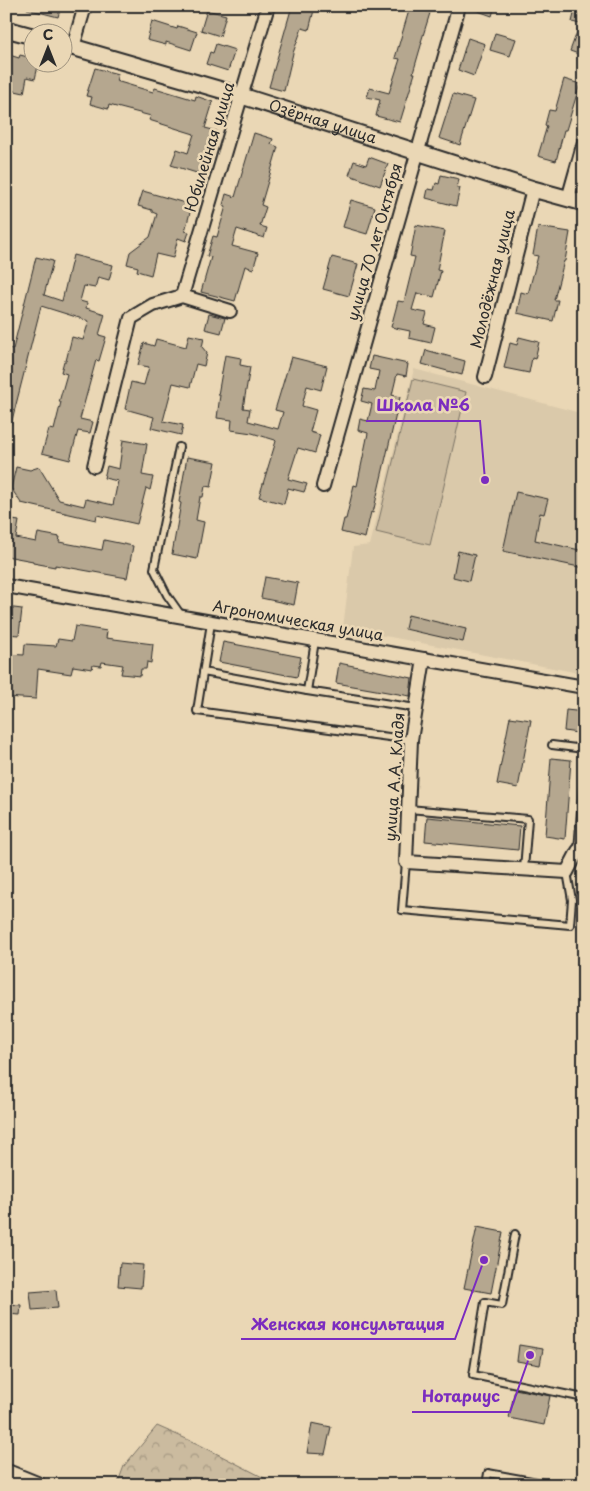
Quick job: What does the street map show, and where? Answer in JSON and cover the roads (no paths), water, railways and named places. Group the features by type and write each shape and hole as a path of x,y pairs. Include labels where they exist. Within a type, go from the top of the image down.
{"street":[{"path":"72,36 85,6"},
{"name":"Юбилейная улица","path":"182,296 268,6"},
{"name":"улица 70 лет Октября","path":"323,486 459,6"},
{"path":"6,28 22,33"},
{"name":"Озёрная улица","path":"72,46 242,96 533,189 584,203"},
{"path":"568,199 584,142"},
{"name":"Молодёжная улица","path":"485,377 533,189"},
{"path":"94,466 131,318 153,305 182,296 230,310"},
{"name":"Агрономическая улица","path":"6,586 584,687"},
{"name":"улица А.А. Кладя","path":"424,659 411,740 406,862 567,872"},
{"path":"567,872 581,851"},
{"path":"6,1472 38,1485"}],"lane":[{"path":"180,447 154,570 166,595 183,618"},
{"path":"211,623 197,711 411,740"},
{"path":"307,691 315,640"},
{"path":"203,672 416,708"},
{"path":"552,745 584,749"},
{"path":"581,851 584,773"},
{"path":"408,809 528,819 524,869"},
{"path":"406,862 402,910 570,925 572,900 567,872"},
{"path":"515,1234 502,1305 485,1302 472,1375 584,1398"},
{"path":"486,1485 488,1473 554,1485"},
{"path":"580,1485 584,1483"}],"place":[{"name":"Школа №6","path":"485,480"},
{"name":"Женская консультация","path":"484,1260"},
{"name":"Нотариус","path":"530,1355"}]}
